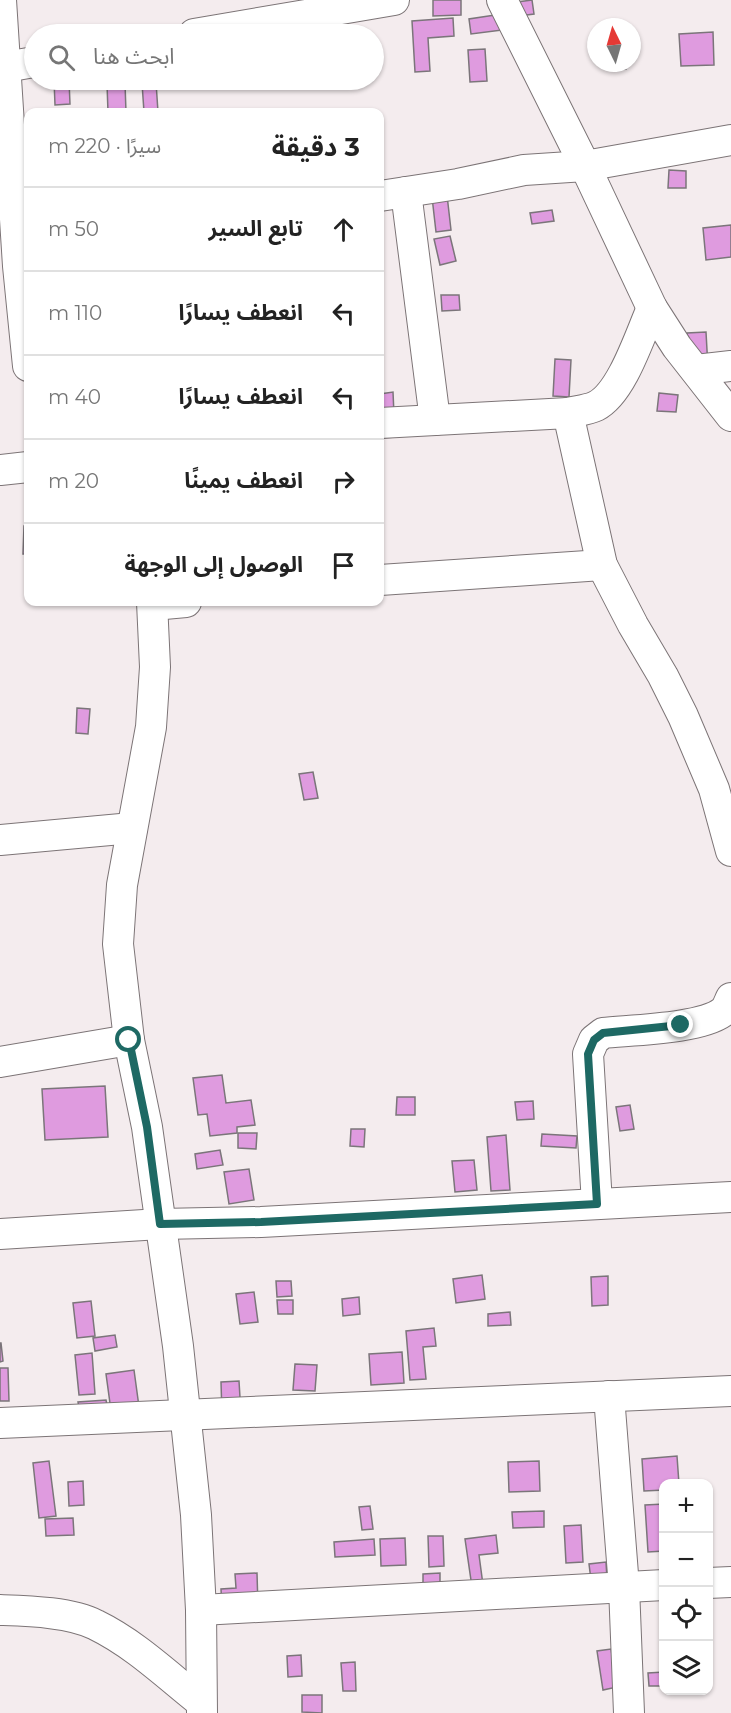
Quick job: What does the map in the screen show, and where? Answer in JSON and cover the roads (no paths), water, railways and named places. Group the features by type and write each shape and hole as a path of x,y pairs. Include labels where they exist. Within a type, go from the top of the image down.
{"street":[{"path":"1,0 13,66 16,259 24,330"},
{"path":"253,24 394,0"},
{"path":"502,0 585,166 652,308 677,347 731,416"},
{"path":"435,420 393,194 458,184 524,170 585,166 731,140"},
{"path":"384,423 568,413 595,406 609,396 617,385 652,308"},
{"path":"696,370 731,366"},
{"path":"568,413 602,565 683,716 714,789 731,851"},
{"path":"0,470 24,467"},
{"path":"384,580 602,565"},
{"path":"152,606 155,667 152,727 122,885 118,944 129,1040 147,1127 178,1346 196,1515 201,1610 201,1708"},
{"path":"0,840 132,828"},
{"path":"597,1204 588,1054 594,1040 603,1033 707,1020 726,1010 731,998"},
{"path":"0,1062 129,1040"},
{"path":"0,1234 160,1224 261,1222 731,1197"},
{"path":"0,1423 731,1391"},
{"path":"609,1396 624,1587 629,1713"},
{"path":"713,1583 731,1582"},
{"path":"201,1610 659,1585"},
{"path":"0,1610 50,1612 95,1624 138,1652 201,1708"}]}
